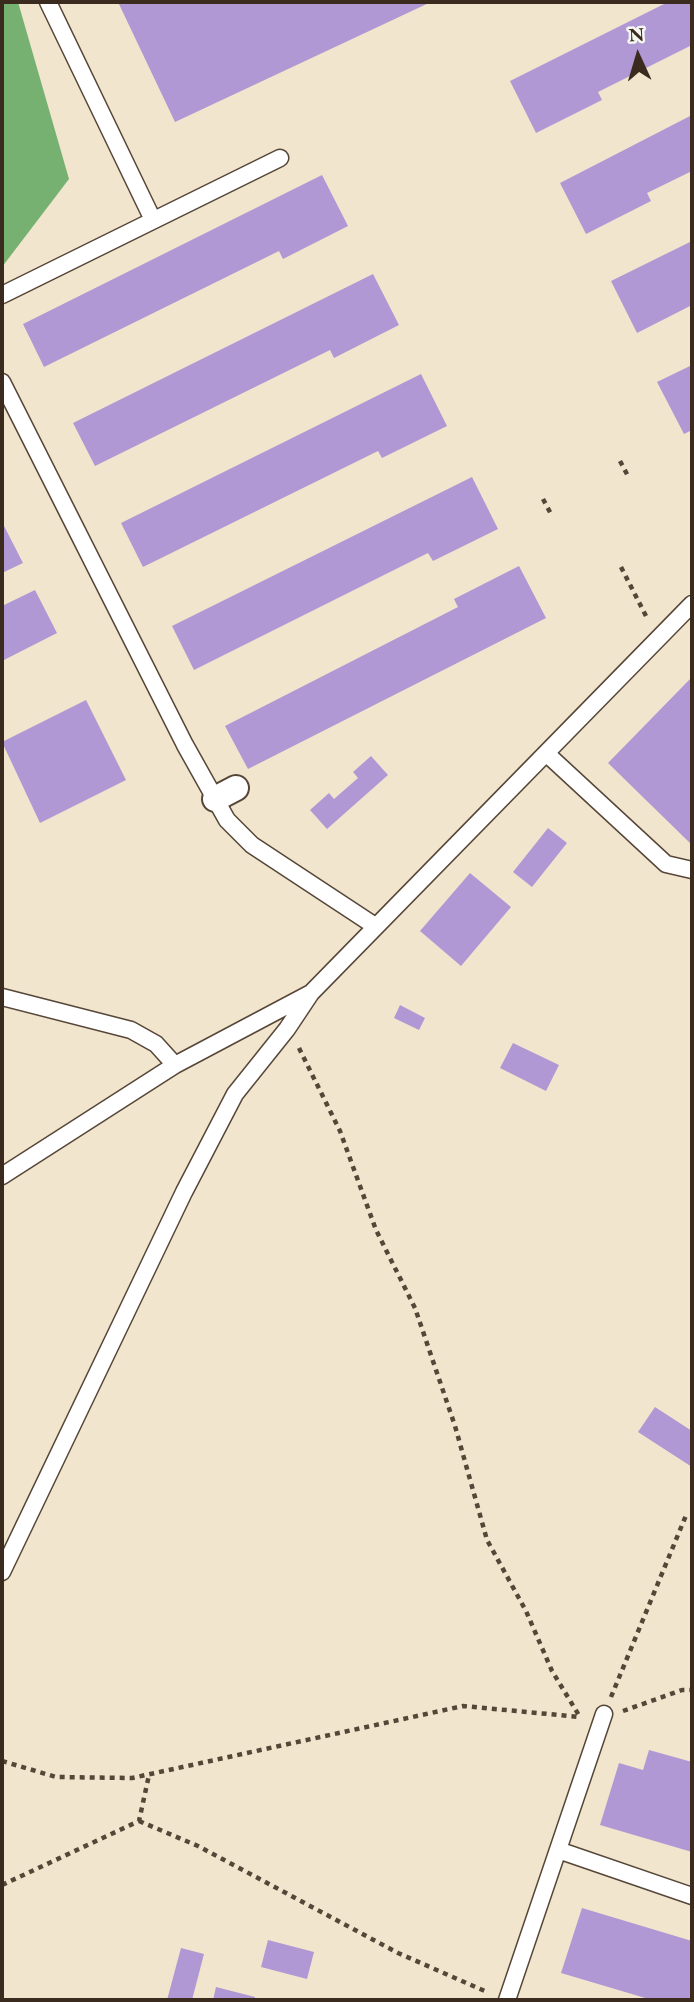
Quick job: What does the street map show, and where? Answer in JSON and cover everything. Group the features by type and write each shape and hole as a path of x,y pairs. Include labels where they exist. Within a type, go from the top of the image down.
{"lane":[{"path":"48,2 153,220"},
{"path":"2,295 280,158"},
{"path":"2,382 225,794 227,820 252,845 375,926"},
{"path":"2,1572 184,1192 229,1106 311,993 692,604"},
{"path":"547,754 666,864 692,870"},
{"path":"2,1176 175,1065 311,993"},
{"path":"2,997 131,1030 156,1044 175,1065"},
{"path":"510,1999 604,1714"},
{"path":"558,1850 692,1896"}],"path":[{"path":"620,461 628,476"},
{"path":"543,499 551,514"},
{"path":"621,567 651,625 661,634"},
{"path":"287,1029 313,1072 340,1131 376,1230 415,1308 455,1426 487,1540 526,1611 552,1671 580,1717"},
{"path":"604,1714 687,1513"},
{"path":"2,1761 56,1777 132,1778 463,1706 580,1717 625,1710 682,1690 692,1690"},
{"path":"139,1821 149,1774"},
{"path":"2,1885 139,1821 198,1846 398,1952 474,1988 510,1999"}],"green space":[{"path":"2,2 18,2 69,179 2,267"}],"building":[{"path":"118,2 431,2 175,122"},
{"path":"668,2 692,2 692,45 598,92 602,100 536,133 510,81"},
{"path":"692,115 692,171 647,193 651,201 586,234 560,183"},
{"path":"322,175 348,226 283,259 279,251 44,367 23,324"},
{"path":"692,241 692,305 637,333 611,281"},
{"path":"373,274 399,325 334,358 330,350 95,466 73,423"},
{"path":"692,365 692,430 684,434 657,382"},
{"path":"421,374 447,426 382,458 378,451 143,567 121,523"},
{"path":"472,477 498,529 433,561 428,553 194,670 172,626"},
{"path":"2,522 23,563 2,573"},
{"path":"519,566 546,618 248,769 225,726 458,607 454,599"},
{"path":"35,590 57,633 2,661 2,606"},
{"path":"692,677 692,845 608,763"},
{"path":"86,700 126,780 40,823 2,742"},
{"path":"371,756 388,775 327,829 310,810 329,793 334,799 358,778 353,772"},
{"path":"548,828 567,843 532,887 513,872"},
{"path":"470,873 511,907 461,966 420,931"},
{"path":"400,1005 425,1018 419,1030 394,1018"},
{"path":"513,1043 559,1065 546,1091 500,1068"},
{"path":"655,1407 692,1431 692,1467 638,1432"},
{"path":"649,1750 692,1762 692,1852 600,1825 619,1763 643,1770"},
{"path":"582,1908 692,1941 692,2000 652,2000 561,1973"},
{"path":"268,1940 314,1952 307,1979 261,1967"},
{"path":"181,1948 204,1954 192,2000 167,2000"},
{"path":"216,1987 255,1997 254,2000 213,2000"}]}
